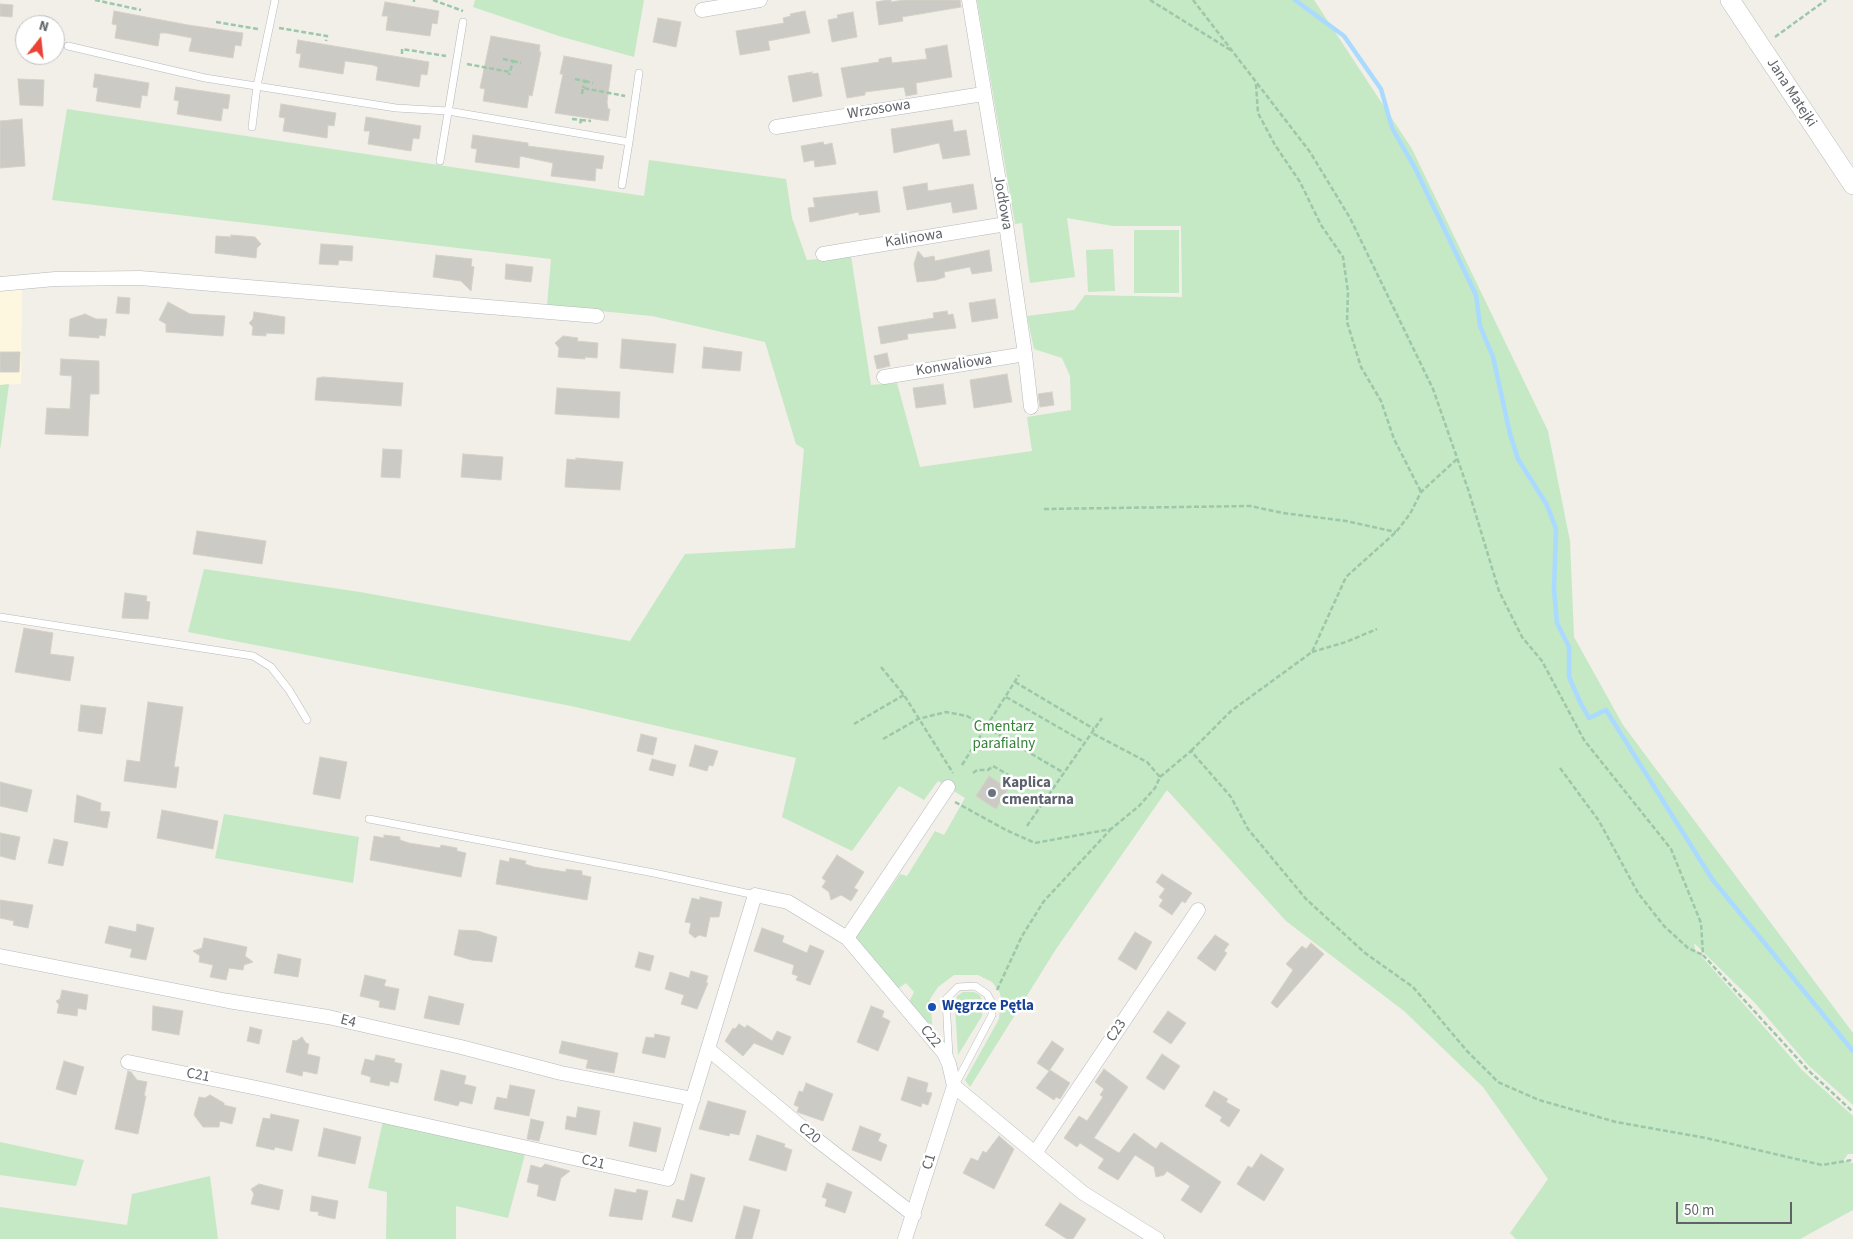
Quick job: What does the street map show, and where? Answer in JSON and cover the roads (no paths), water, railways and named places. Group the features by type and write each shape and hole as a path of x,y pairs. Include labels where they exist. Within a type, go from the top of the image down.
{"street":[{"path":"702,10 760,0"},
{"name":"Jodłowa","path":"969,0 983,94 1006,224 1031,407"},
{"name":"Jana Matejki","path":"1730,0 1853,185"},
{"name":"Wrzosowa","path":"776,127 983,94"},
{"name":"Kalinowa","path":"823,254 1006,224"},
{"path":"0,284 55,279 140,278 597,316"},
{"name":"Konwaliowa","path":"884,377 1025,354"},
{"path":"755,895 788,902 847,938 948,786"},
{"name":"C21","path":"128,1062 257,1088 668,1179 755,895"},
{"name":"C23","path":"1035,1153 1198,910"},
{"name":"C22","path":"847,938 944,1053 949,1064 954,1086"},
{"name":"E4","path":"0,956 228,1001 328,1017 561,1072 693,1099"},
{"name":"C20","path":"708,1049 816,1139 914,1215"},
{"path":"954,1086 1083,1194 1157,1239"},
{"name":"C1","path":"905,1239 954,1086"}],"lane":[{"path":"252,127 257,86 275,0"},
{"path":"440,161 463,22"},
{"path":"68,46 205,78 396,108 448,111 629,142"},
{"path":"622,185 639,73"},
{"path":"0,617 253,656 271,667 289,690 307,720"},
{"path":"369,819 654,873 755,895"},
{"path":"949,1064 945,1003 947,995 958,987 975,986 987,994 992,1003 989,1022 954,1086"}],"waterway":[{"path":"1295,0 1344,36 1381,89 1392,128 1415,168 1476,295 1480,326 1493,357 1510,434 1518,459 1547,505 1556,529 1554,589 1557,623 1569,647 1569,677 1581,704 1589,718 1606,710 1712,879 1853,1051"}],"place":[{"name":"Kaplica cmentarna","path":"992,793"},
{"name":"Węgrzce Pętla","path":"932,1007"}],"park label":[{"name":"Cmentarz parafialny","path":"1004,736"}]}
